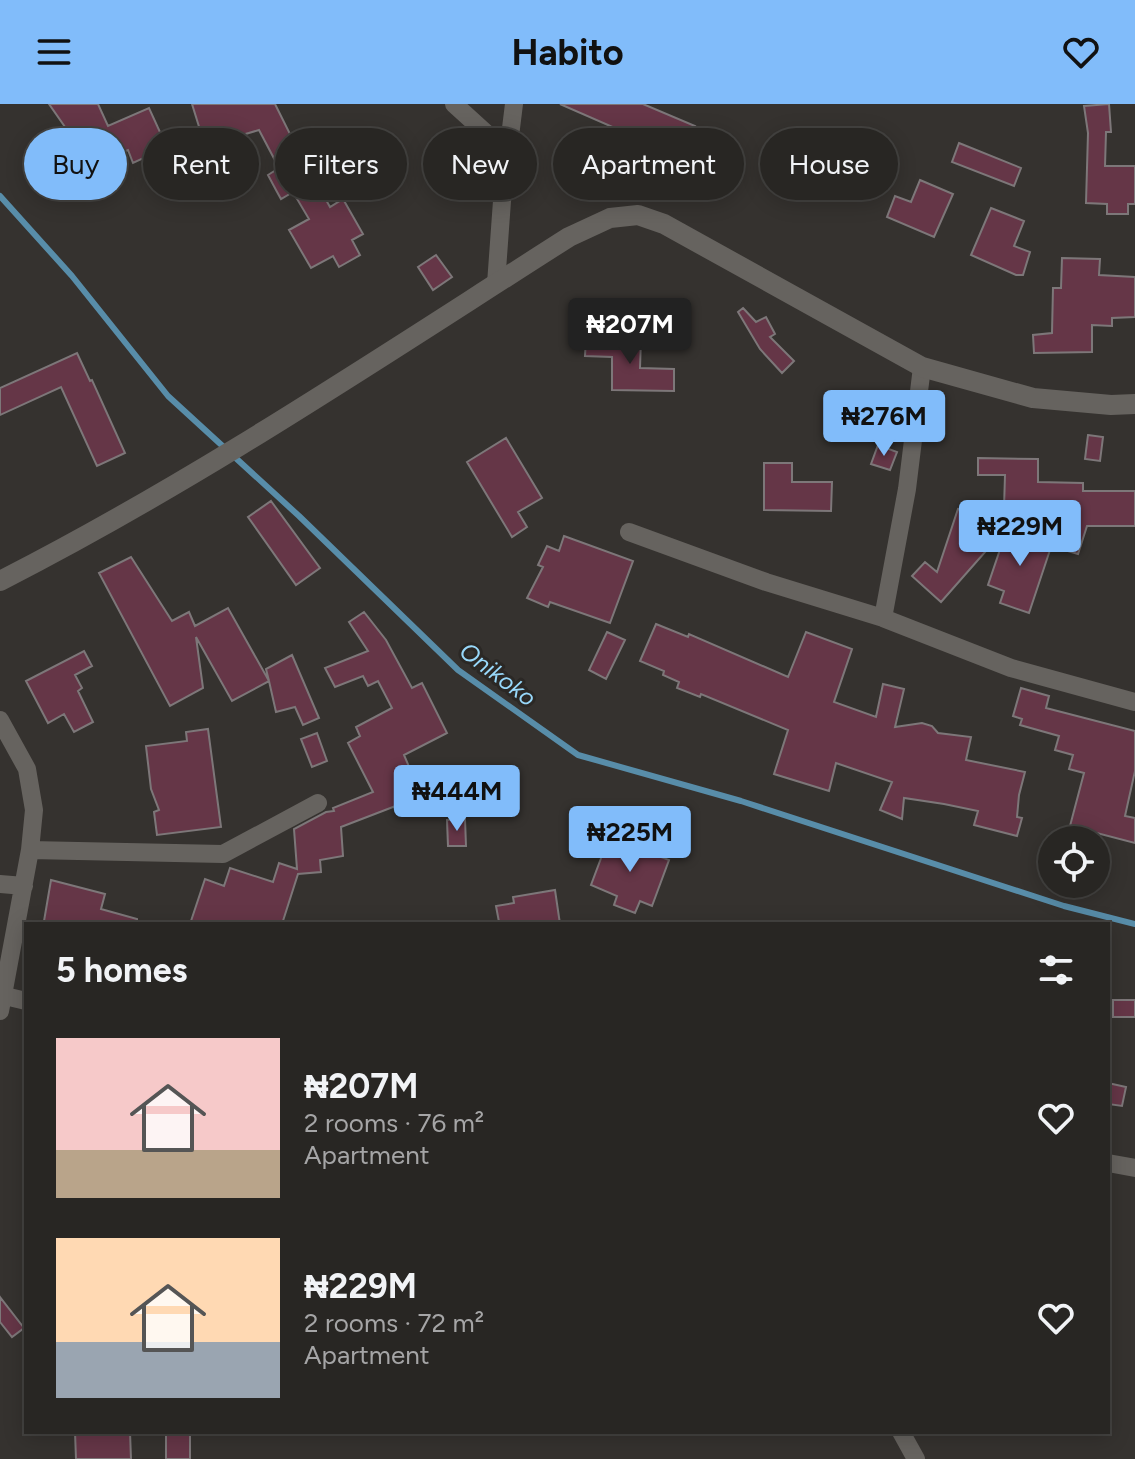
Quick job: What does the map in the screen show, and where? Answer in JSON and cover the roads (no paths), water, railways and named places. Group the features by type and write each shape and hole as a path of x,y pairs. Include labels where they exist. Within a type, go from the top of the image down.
{"main road":[{"path":"0,581 208,466 569,237 610,218 638,215 664,224 922,367 1033,398 1111,405 1135,404"}],"street":[{"path":"454,104 480,128"},
{"path":"511,128 514,104"},
{"path":"496,284 504,200"},
{"path":"883,618 907,489 922,367"},
{"path":"629,532 766,582 883,618 1011,668 1135,702"},
{"path":"0,720 27,769 34,810 30,850 2,1004 24,1001"},
{"path":"30,850 223,854 318,803"},
{"path":"0,884 24,886"},
{"path":"1110,1163 1135,1168"},
{"path":"902,1434 916,1459"}],"waterway":[{"name":"Onikoko","path":"0,196 72,276 168,396 299,516 458,670 578,755 741,801 1064,906 1135,924"}]}
